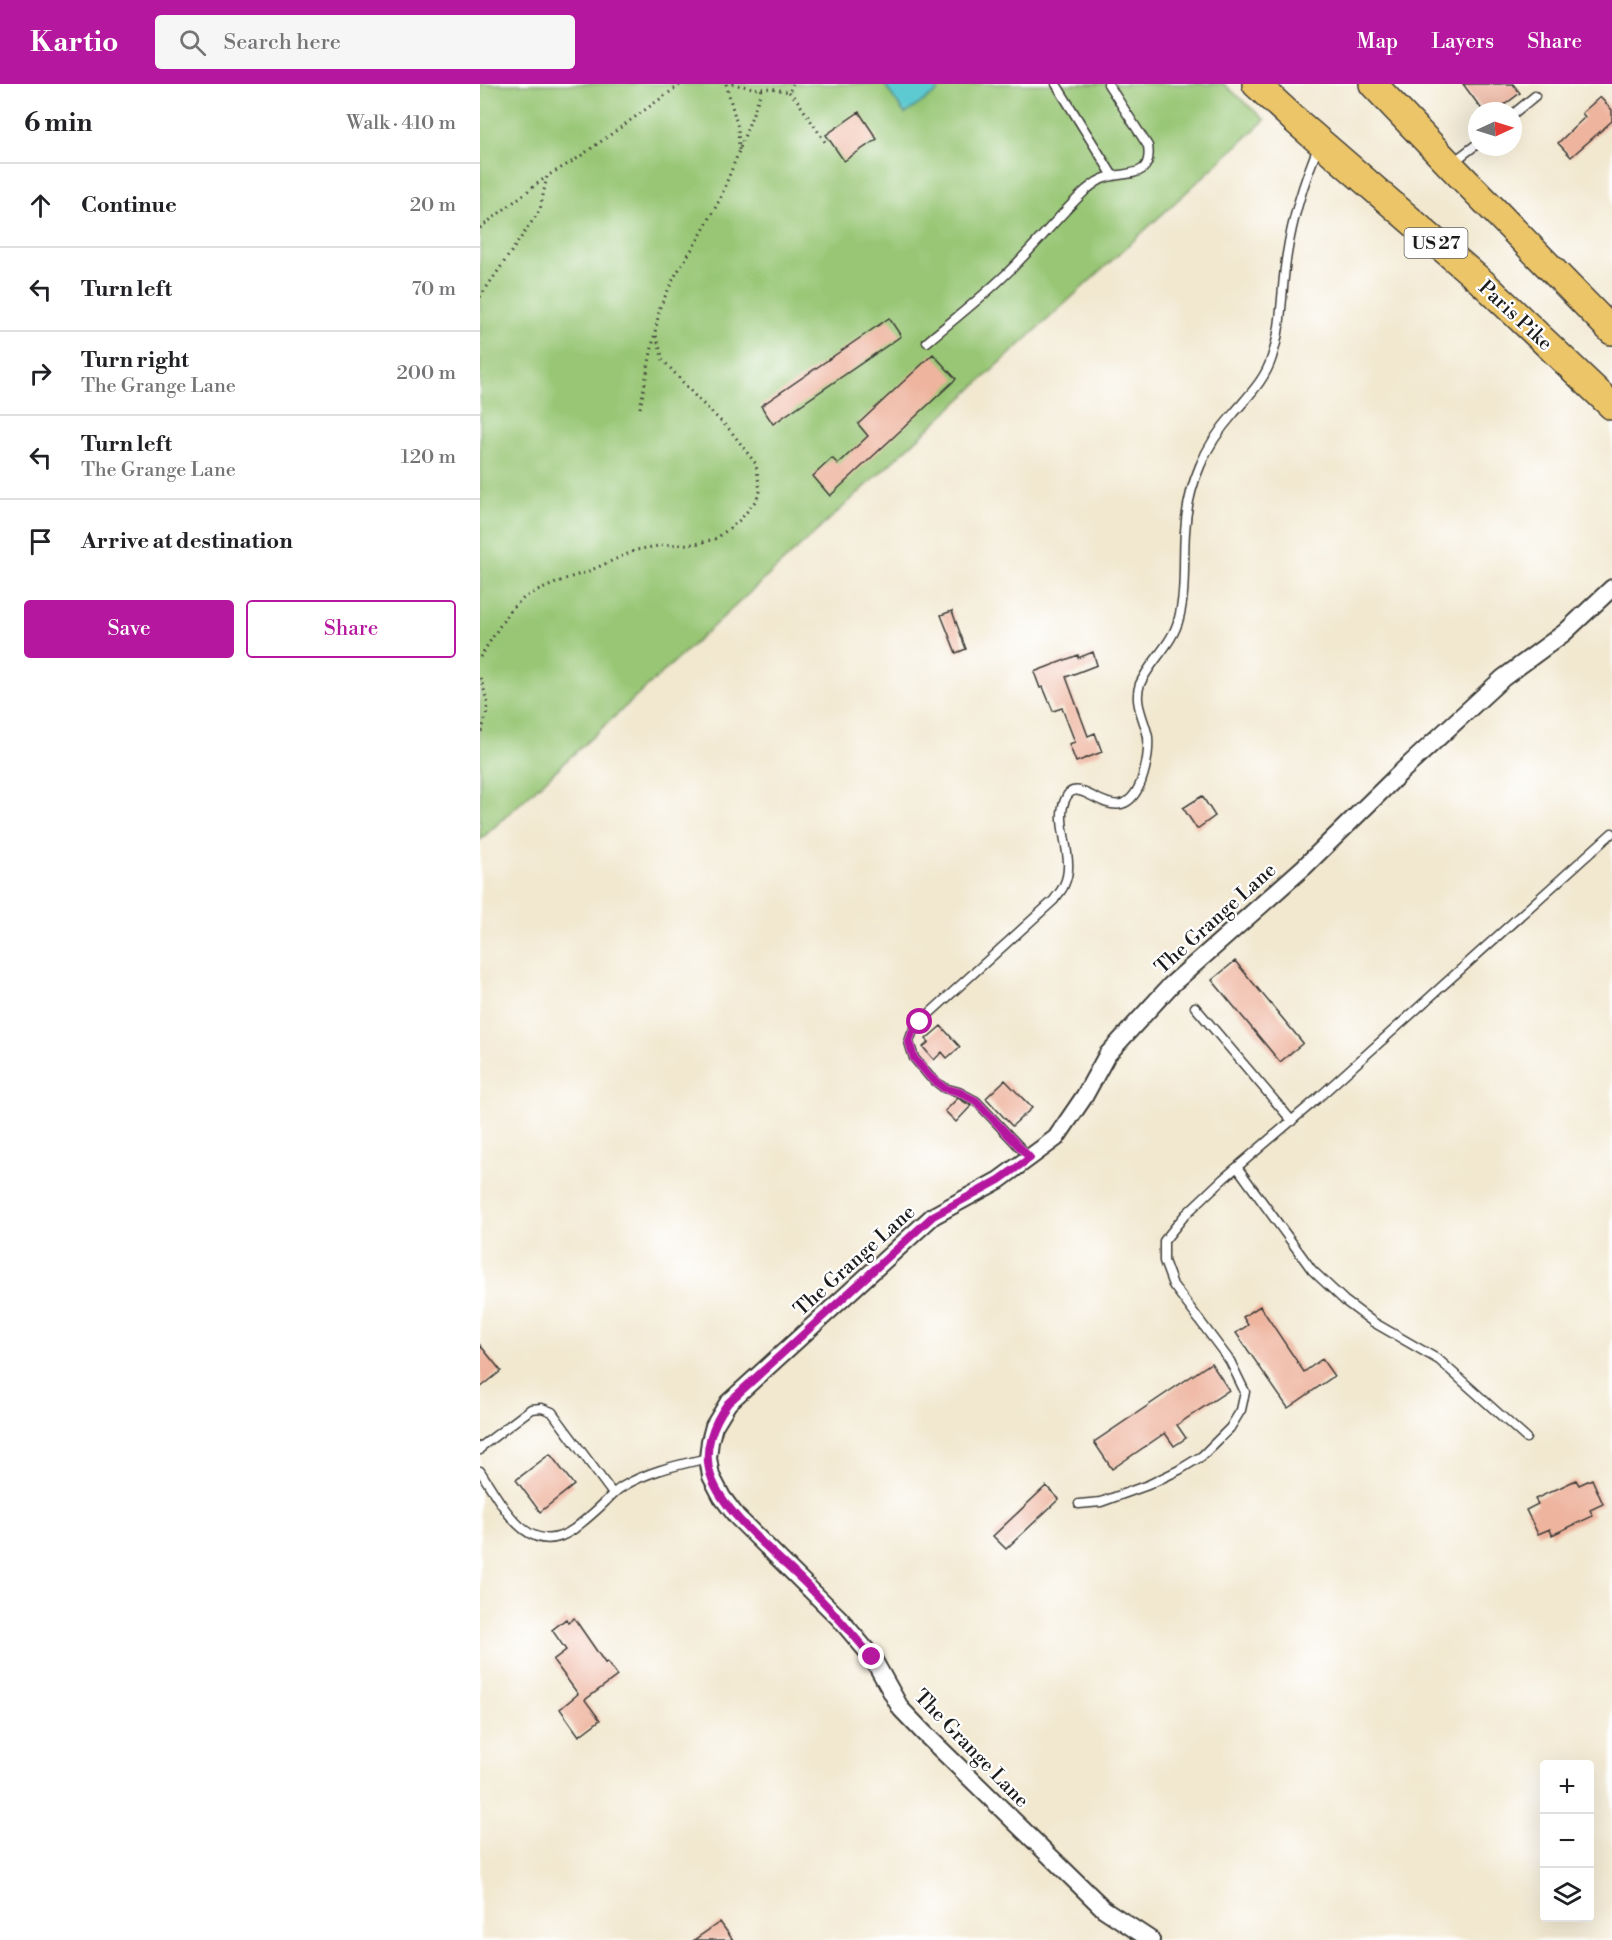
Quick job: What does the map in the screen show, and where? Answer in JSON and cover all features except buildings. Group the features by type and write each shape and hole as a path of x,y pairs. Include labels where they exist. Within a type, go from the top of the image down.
{"highway":[{"name":"Paris Pike","path":"1256,84 1484,284 1612,406"},
{"path":"1373,84 1612,331"}],"street":[{"name":"The Grange Lane","path":"1151,1940 1104,1909 901,1709 872,1657 839,1618 732,1510 722,1497 711,1476 708,1458 714,1426 728,1403 933,1216 999,1180 1056,1138 1084,1096 1107,1055 1171,985 1304,867 1503,678 1564,633 1612,588"}],"lane":[{"path":"1056,84 1113,176"},
{"path":"927,342 1004,276 1092,184 1104,178 1137,172 1146,167 1150,157 1148,146 1107,84"},
{"path":"1522,106 1534,96"},
{"path":"1030,1158 976,1101 959,1092 944,1088 930,1077 914,1058 909,1042 920,1022 1054,900 1065,885 1068,854 1062,814 1068,795 1074,791 1083,791 1109,805 1123,805 1130,800 1140,784 1147,764 1148,738 1138,702 1140,686 1176,630 1180,615 1189,499 1200,466 1211,443 1264,376 1273,356 1291,231 1301,189 1320,142"},
{"path":"1450,165 1468,151"},
{"path":"1079,1504 1101,1502 1148,1485 1179,1470 1202,1456 1230,1428 1241,1410 1245,1392 1230,1361 1173,1285 1164,1261 1164,1241 1185,1215 1237,1167 1292,1121 1612,833"},
{"path":"1195,1008 1292,1121"},
{"path":"1237,1167 1312,1270 1373,1322 1439,1360 1526,1438"},
{"path":"480,1450 482,1446 531,1409 542,1408 552,1412 613,1494"},
{"path":"480,1471 507,1512 524,1532 541,1538 560,1537 573,1530 620,1488 661,1470 708,1458"}],"path":[{"path":"480,228 547,176 585,153 681,84"},
{"path":"726,84 738,129 739,152"},
{"path":"732,84 789,92 797,100 825,142"},
{"path":"789,92 793,84"},
{"path":"640,408 660,307 676,274 720,199 762,89"},
{"path":"480,297 540,210 547,176"},
{"path":"480,657 510,610 526,596 636,550 663,545 696,543 717,538 741,519 757,499 760,491 756,464 730,430 663,360 655,332"},
{"path":"480,678 487,697 487,716 480,734"}],"green space":[{"path":"480,84 1224,84 1265,120 480,840"}],"water":[{"path":"884,84 933,84 938,91 905,114"}],"route":[{"path":"872,1657 839,1618 737,1517 722,1497 711,1476 708,1458 714,1426 728,1403 933,1216 999,1180 1030,1158 976,1101 959,1092 944,1088 930,1077 914,1058 909,1042 920,1022"}]}
